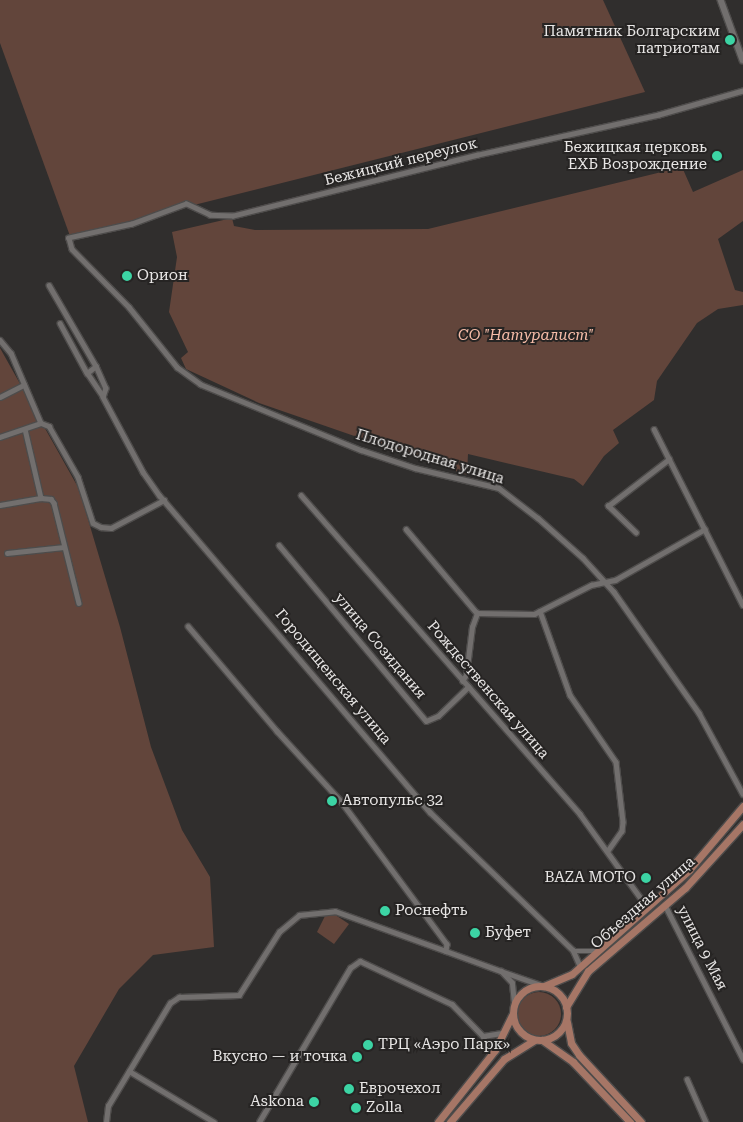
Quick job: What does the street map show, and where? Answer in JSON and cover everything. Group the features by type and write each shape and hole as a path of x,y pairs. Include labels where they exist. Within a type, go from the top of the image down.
{"main road":[{"name":"Объездная улица","path":"544,986 566,979 701,858 743,806"},
{"name":"Объездная улица","path":"566,1007 588,971 685,888 743,824"},
{"path":"438,1122 491,1056 507,1031 514,1004 526,990 544,986 558,994 566,1007 567,1032 579,1055 641,1122"},
{"path":"512,1012 516,1027 573,1062 630,1122"},
{"path":"450,1122 504,1059 539,1040 558,1033 566,1017"}],"street":[{"path":"721,0 743,60"},
{"name":"Бежицкий переулок","path":"69,238 132,224 186,204 210,215 233,216 478,154 658,115 743,91"},
{"name":"Плодородная улица","path":"69,238 72,249 129,307 177,367 200,384 361,450 415,468 499,488 568,544 606,582 699,713 743,794"},
{"name":"Городищенская улица","path":"49,285 96,366 106,388 103,398"},
{"name":"Городищенская улица","path":"60,323 143,472 164,500 430,812 573,950"},
{"path":"0,340 11,353 41,424"},
{"path":"87,373 96,366"},
{"path":"0,397 24,385"},
{"path":"0,437 41,424 53,429 78,477 96,524 111,528 164,500"},
{"path":"25,429 41,498"},
{"path":"654,429 743,604"},
{"path":"636,533 608,506 669,459"},
{"name":"Рождественская улица","path":"301,495 468,688 574,806 647,906"},
{"path":"0,505 48,497 54,503 79,603"},
{"path":"406,529 477,613 515,615 540,611 591,585 622,577 705,529"},
{"name":"улица Созидания","path":"279,545 426,721 438,716 468,688"},
{"path":"7,553 64,547"},
{"path":"540,611 570,695 616,762 623,822 622,831 608,851"},
{"path":"462,681 466,675 472,627 477,613"},
{"path":"188,626 276,731 341,801 447,944 446,951"},
{"name":"улица 9 Мая","path":"664,904 743,1059"},
{"path":"106,1122 108,1106 170,1003 179,997 239,995 279,932 292,919 306,912 335,911 544,986"},
{"path":"580,967 573,950 596,952"},
{"path":"259,1122 350,968 360,961 452,1004 483,1036 491,1056"},
{"path":"501,972 512,983 514,1004"},
{"path":"483,1036 497,1036 507,1031"},
{"path":"128,1071 214,1122"},
{"path":"687,1079 706,1122"}],"green space":[{"path":"0,0 603,0 645,92 70,236 0,43"},
{"name":"СО \"Натуралист\"","path":"682,167 693,192 743,170 743,221 718,239 735,290 743,292 743,305 718,309 697,323 657,381 654,400 613,430 619,443 604,456 583,486 574,479 468,454 467,475 259,403 186,369 181,358 188,352 169,312 177,257 172,232 232,218 234,226 255,230 428,229"},
{"path":"0,348 79,489 120,627 151,747 182,830 210,877 214,947 153,955 119,989 74,1066 88,1122 0,1122"},
{"path":"331,912 349,924 334,944 317,932 326,914"},
{"path":"535,992 543,992 555,998 561,1014 555,1030 543,1036 535,1036 523,1030 517,1018 517,1010 523,998"}],"place":[{"name":"Памятник Болгарским патриотам","path":"730,40"},
{"name":"Бежицкая церковь ЕХБ Возрождение","path":"717,156"},
{"name":"Орион","path":"127,276"},
{"name":"Автопульс 32","path":"332,801"},
{"name":"BAZA MOTO","path":"646,878"},
{"name":"Роснефть","path":"385,911"},
{"name":"Буфет","path":"475,933"},
{"name":"ТРЦ «Аэро Парк»","path":"368,1045"},
{"name":"Вкусно — и точка","path":"357,1057"},
{"name":"Еврочехол","path":"349,1089"},
{"name":"Askona","path":"314,1102"},
{"name":"Zolla","path":"356,1108"}]}
